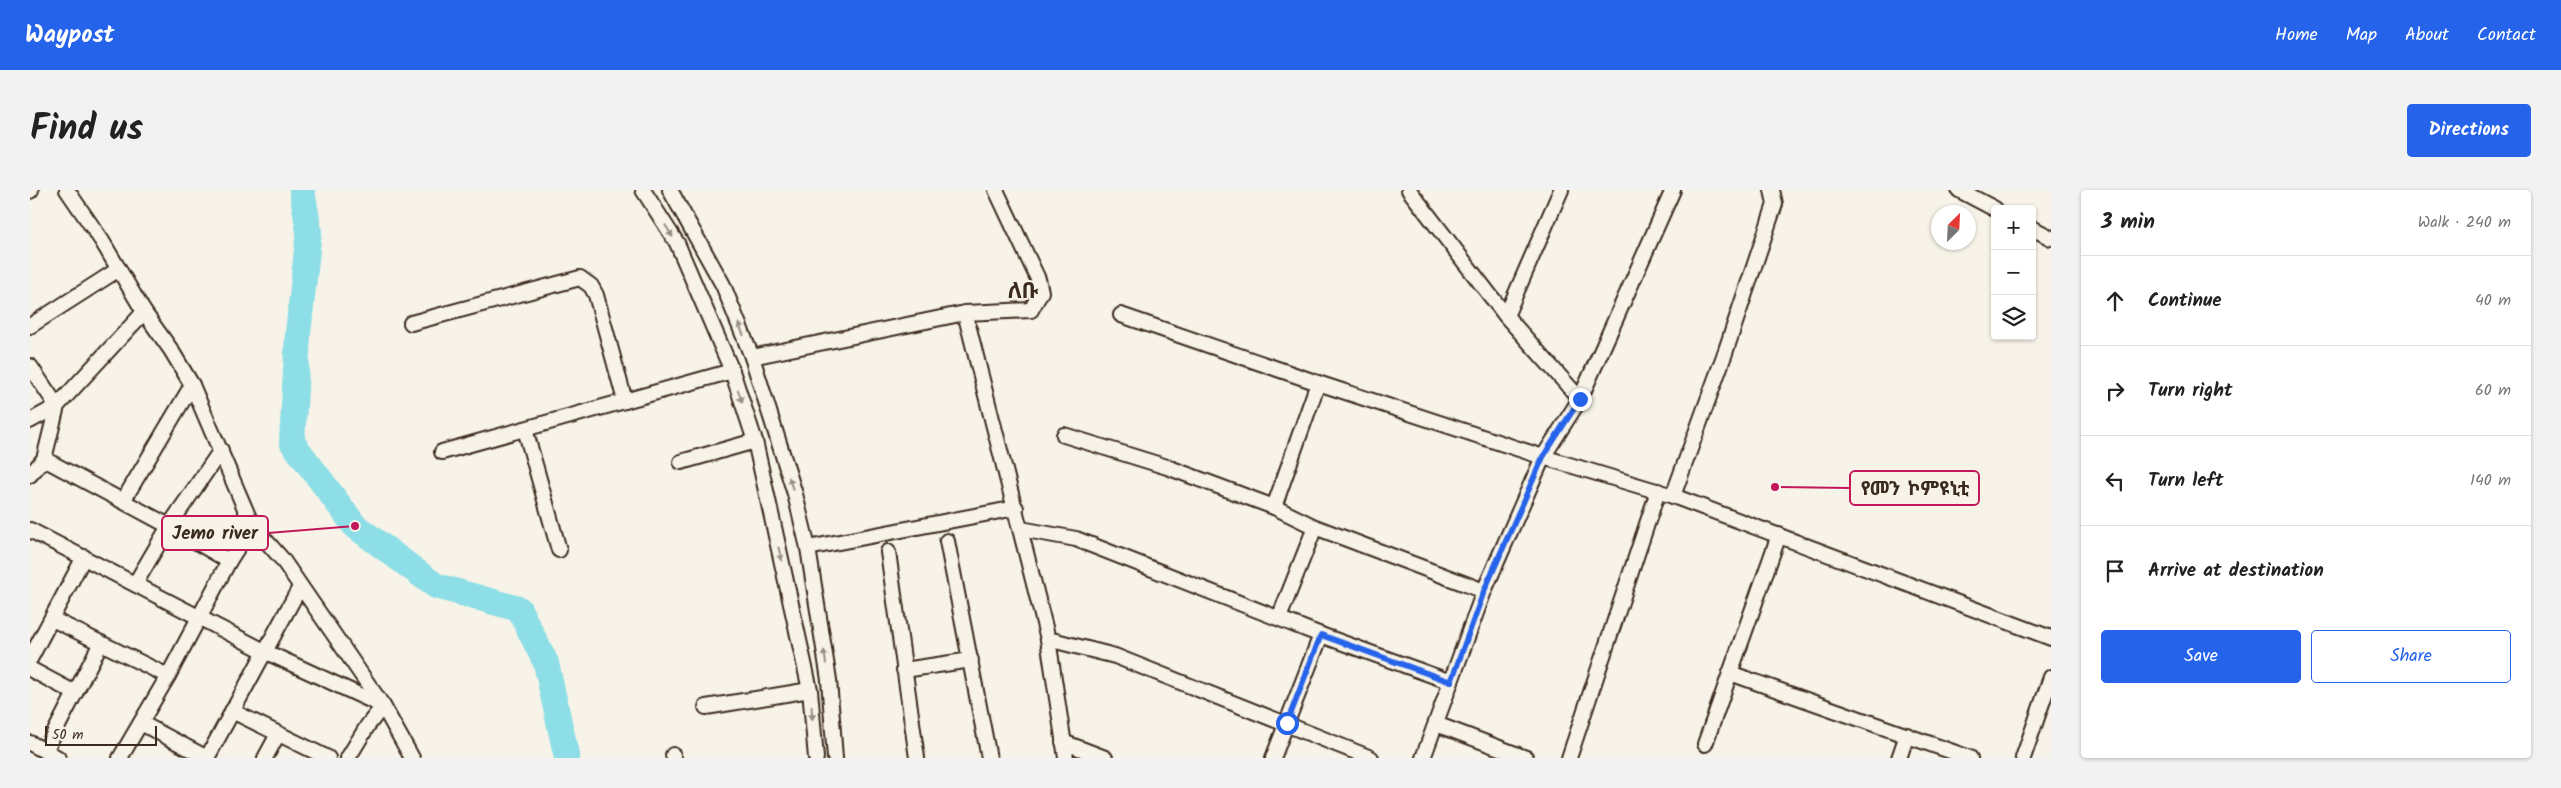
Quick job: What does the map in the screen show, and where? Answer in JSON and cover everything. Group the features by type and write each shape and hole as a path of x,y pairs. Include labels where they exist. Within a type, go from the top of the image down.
{"street":[{"path":"67,190 119,269 144,312 172,350 192,385 252,524 282,559 382,706 412,758"},
{"path":"643,190 677,244 732,371 756,441 810,690 816,758"},
{"path":"670,190 723,285 752,357 794,494 808,548 829,680 835,758"},
{"path":"752,357 965,313 1031,310 1041,292 1038,279 996,190"},
{"path":"1409,190 1506,316 1580,399"},
{"path":"1423,758 1484,591 1543,457 1580,399 1673,190"},
{"path":"1673,496 1725,354 1775,204 1772,190"},
{"path":"1959,190 1974,194 1991,206"},
{"path":"1506,316 1558,192"},
{"path":"2036,230 2051,238"},
{"path":"30,326 119,269"},
{"path":"411,323 580,278 591,286 596,296 624,401"},
{"path":"30,421 57,406 144,312"},
{"path":"965,313 1048,639 1066,758"},
{"path":"1121,315 1318,384 1543,457 1673,496 2051,638"},
{"path":"30,366 57,406 44,459 30,475"},
{"path":"442,452 732,371"},
{"path":"1274,507 1318,384"},
{"path":"123,501 192,385"},
{"path":"525,429 559,550"},
{"path":"1064,435 1167,467 1274,507 1315,527 1484,591"},
{"path":"680,462 756,441"},
{"path":"135,584 169,526 221,450"},
{"path":"44,459 169,526 229,562"},
{"path":"1569,758 1658,492"},
{"path":"808,548 1016,508"},
{"path":"120,758 168,676 229,562 252,524"},
{"path":"1279,618 1315,527"},
{"path":"1021,529 1076,539 1321,635 1451,682"},
{"path":"30,530 199,619 382,706"},
{"path":"1705,744 1779,535"},
{"path":"947,541 989,758"},
{"path":"888,552 917,758"},
{"path":"30,659 84,557"},
{"path":"140,723 207,758 300,587"},
{"path":"52,618 168,676"},
{"path":"1273,758 1321,635"},
{"path":"1048,639 1115,656 1371,758"},
{"path":"45,751 101,643"},
{"path":"904,670 971,660"},
{"path":"30,669 75,693"},
{"path":"1730,674 1970,758"},
{"path":"2023,758 2051,677"},
{"path":"706,707 810,690"},
{"path":"348,758 382,706"},
{"path":"232,710 328,758"},
{"path":"1436,724 1526,758"},
{"path":"265,758 278,734"},
{"path":"1899,758 1907,735"},
{"path":"1063,742 1105,758"},
{"path":"30,743 58,758"}],"waterway":[{"path":"302,190 309,231 298,334 292,442 355,526 436,586 519,609 546,663 567,758"}],"place":[{"name":"የመን ኮምዩኒቲ","path":"1775,487"},
{"name":"Jemo river","path":"355,526"}],"district":[{"name":"ለቡ","path":"1023,292"}],"route":[{"path":"1287,723 1321,635 1451,682 1484,591 1543,457 1580,399"}]}
